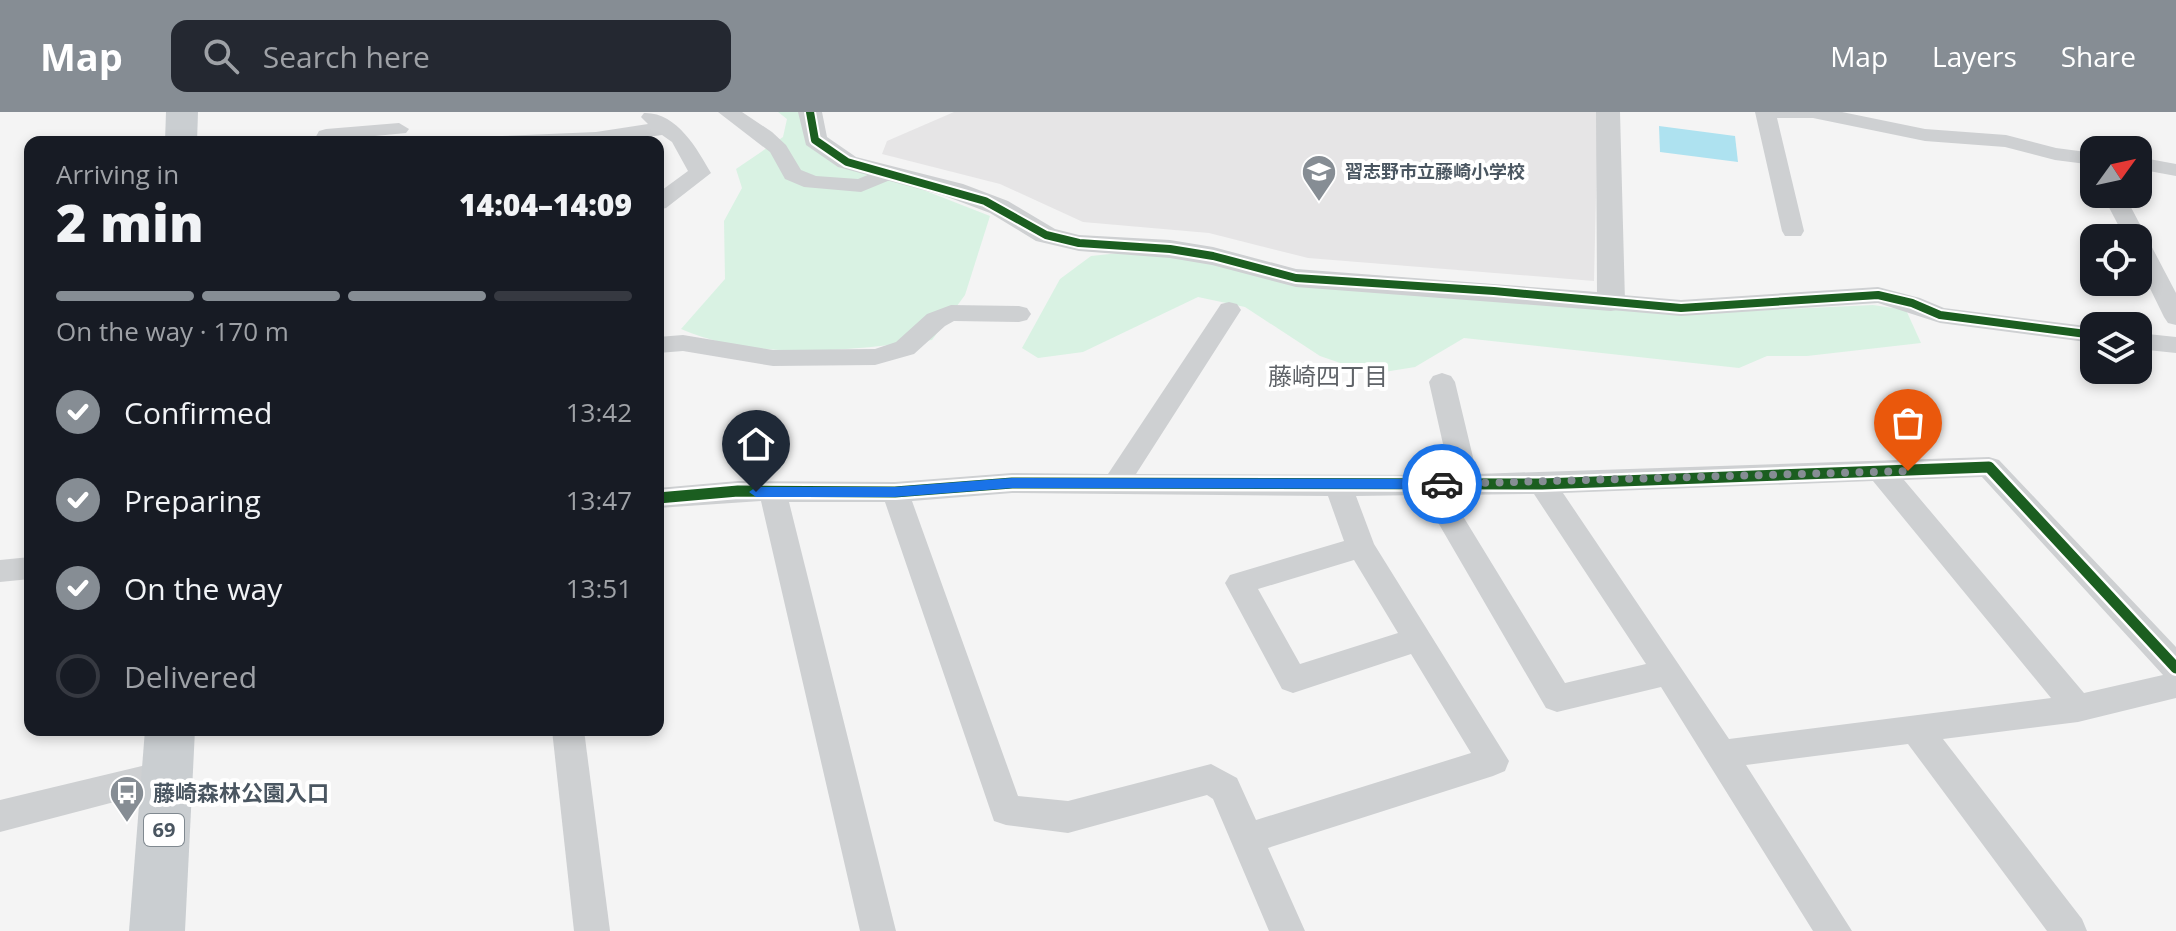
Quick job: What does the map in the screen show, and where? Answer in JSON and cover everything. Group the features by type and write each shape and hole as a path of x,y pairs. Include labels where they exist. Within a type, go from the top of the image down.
{"main road":[{"path":"181,136 182,112"},
{"name":"69","path":"157,931 169,752"}],"street":[{"path":"644,112 680,138 700,173 664,199"},
{"path":"728,112 779,149 793,174 812,182 861,186 887,173"},
{"path":"810,112 815,140 847,162 985,201 1046,235 1079,243 1170,249 1213,256 1296,278 1681,308 1878,295 1912,303 1940,315 2080,333"},
{"path":"1608,112 1611,302"},
{"path":"1765,112 1793,231"},
{"path":"1773,112 1813,112 1925,135 2006,141 2080,158"},
{"path":"326,136 400,128"},
{"path":"619,136 666,128"},
{"path":"2152,166 2176,170"},
{"path":"2152,269 2176,317"},
{"path":"1116,483 1229,310"},
{"path":"664,345 683,343 773,358 875,357 905,348 936,320 951,313 1019,314"},
{"path":"2152,342 2176,345"},
{"path":"1442,382 1466,484"},
{"path":"664,497 738,491 895,492 1012,483 1542,484 1989,467 2176,668"},
{"path":"1881,472 2078,708"},
{"path":"1429,484 1557,698 1668,672"},
{"path":"1542,484 1722,754 1834,931"},
{"path":"1246,839 1493,761 1361,547 1338,486"},
{"path":"773,492 878,931"},
{"path":"895,492 1006,810 1068,817 1211,779 1225,789 1287,931"},
{"path":"1361,547 1240,583 1293,680 1419,639"},
{"path":"0,571 24,569"},
{"path":"1722,754 2078,708 2176,685"},
{"path":"1916,729 2069,931"},
{"path":"569,736 592,931"},
{"path":"0,816 169,752"}],"shaded area":[{"name":"習志野市立藤崎小学校","path":"954,112 1598,112 1594,281 1308,258 1209,233 1083,222 1000,184 882,154 887,141"}],"green space":[{"path":"778,112 803,112 808,145 990,216 965,295 932,340 837,350 773,350 741,346 681,329 725,279 724,221 742,188 736,169 783,137 787,119"},
{"path":"1138,251 1683,314 1873,305 1906,310 1921,343 1807,356 1767,356 1739,368 1464,338 1415,367 1372,374 1320,356 1245,307 1198,297 1083,352 1038,358 1022,348 1060,279 1091,256"}],"water":[{"path":"1659,126 1735,136 1738,162 1660,152"}],"cycle path":[{"path":"810,112 815,140 847,162 985,201 1046,235 1079,243 1170,249 1213,256 1296,278 1494,291 1681,308 1878,295 1912,303 1940,315 2080,333"},
{"path":"664,497 738,491 895,492 1012,483 1542,484 1989,467 2176,668"}],"way so far":[{"path":"1442,484 1542,484 1908,471"}],"place":[{"name":"習志野市立藤崎小学校","path":"1319,203"},
{"name":"藤崎森林公園入口","path":"127,824"}],"district":[{"name":"藤崎四丁目","path":"1328,377"}],"route":[{"path":"756,492 895,492 1012,483 1442,484"}]}
